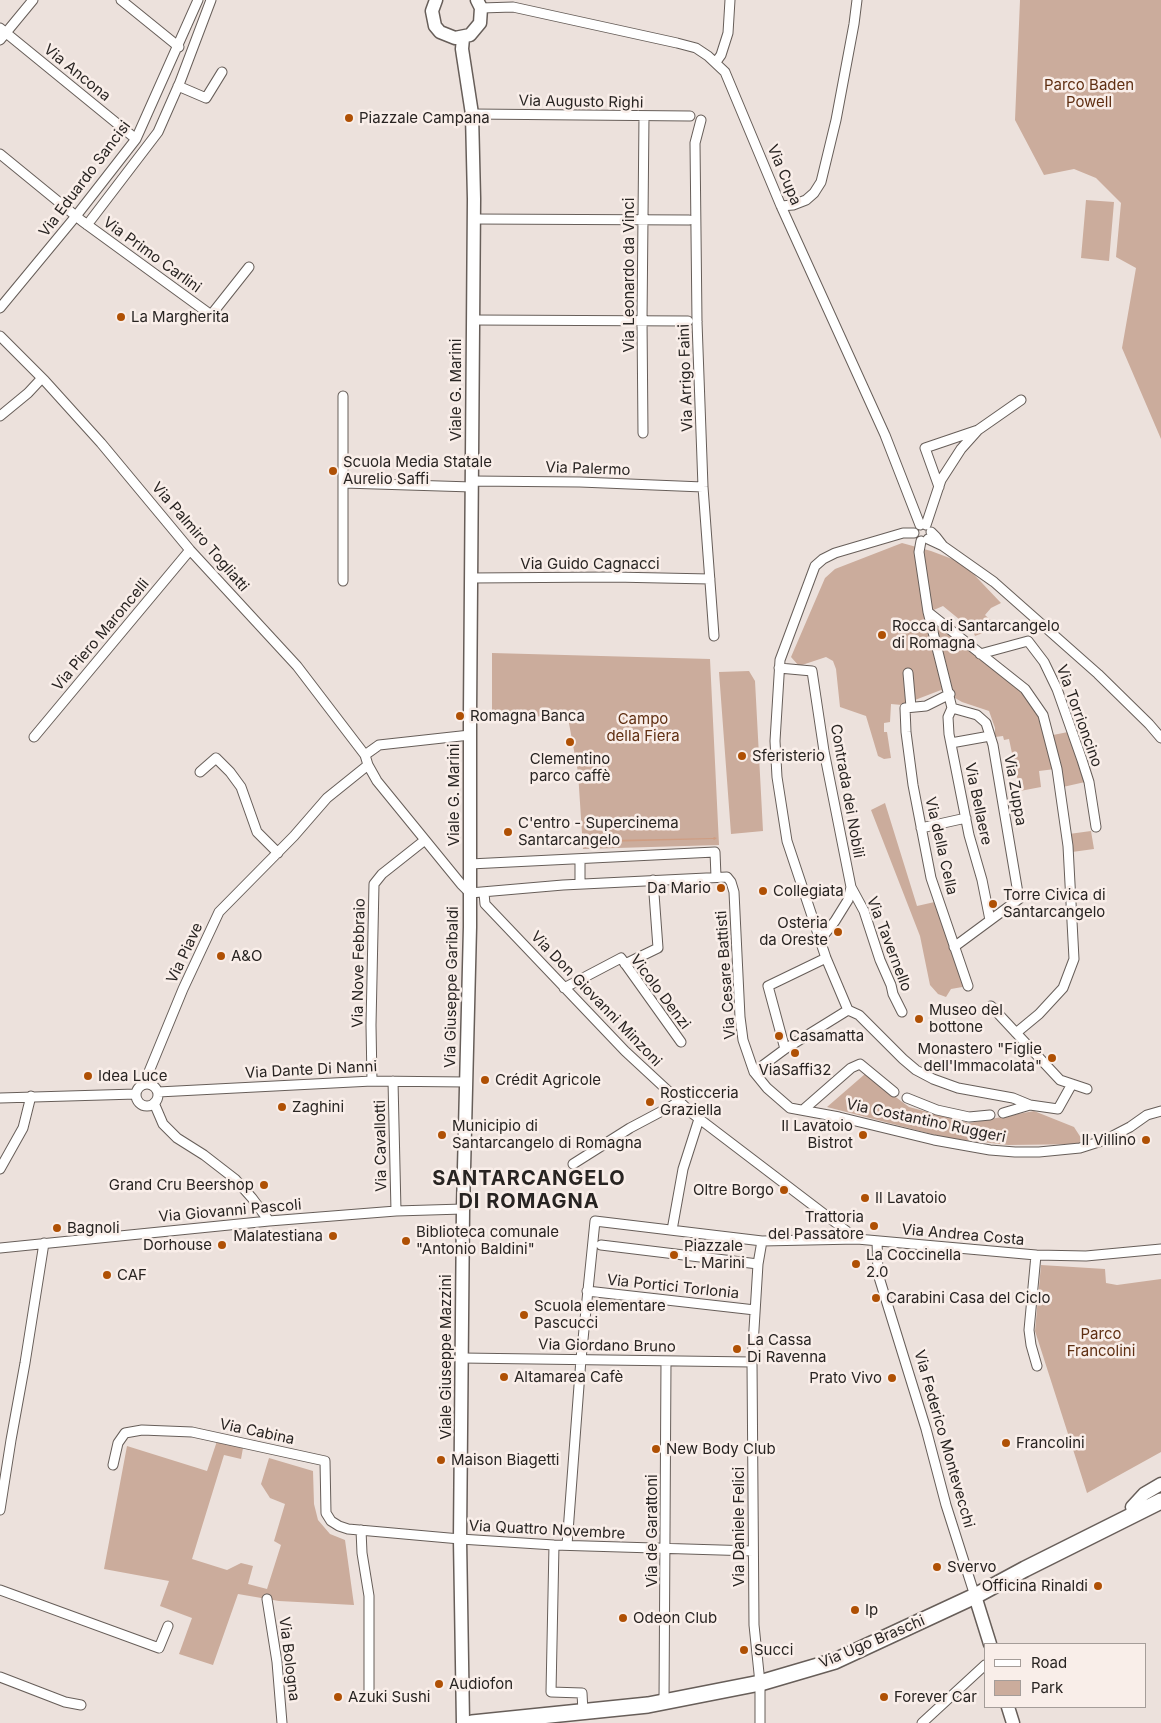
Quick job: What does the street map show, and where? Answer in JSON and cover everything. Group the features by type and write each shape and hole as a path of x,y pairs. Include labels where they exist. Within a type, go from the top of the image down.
{"main road":[{"path":"436,0 432,11 435,26 440,32 455,38 463,38 470,35 480,23 479,4"},
{"name":"Viale G. Marini","path":"463,38 462,49 472,114 473,219 470,893"},
{"name":"Via Giuseppe Garibaldi","path":"466,1082 470,893"},
{"name":"Viale Giuseppe Mazzini","path":"463,1723 460,1539 466,1082"},
{"name":"Via Ugo Braschi","path":"1132,1507 1144,1494 1161,1484"},
{"name":"Via Ugo Braschi","path":"1087,1537 1132,1507 1161,1492"},
{"name":"Via Ugo Braschi","path":"472,1723 664,1702 760,1683 835,1661 975,1596 1087,1537 1161,1501"},
{"name":"Via Federico Montevecchi","path":"975,1596 990,1643"},
{"path":"1008,1708 1013,1723"}],"street":[{"path":"2,34 33,0"},
{"path":"121,0 178,46"},
{"name":"Via Eduardo Sancisi","path":"0,308 76,216 136,139 198,0"},
{"path":"88,225 158,132 211,0"},
{"path":"716,62 721,54 728,33 730,0"},
{"path":"782,206 793,205 806,200 814,193 821,182 836,120 857,0"},
{"name":"Via Cupa","path":"479,4 513,7 696,48 716,62 725,72 782,206 885,435 923,533"},
{"name":"Via Ancona","path":"2,34 136,139"},
{"path":"162,84 206,98 222,72"},
{"name":"Via Augusto Righi","path":"472,114 690,116"},
{"name":"Via Leonardo da Vinci","path":"643,434 644,116"},
{"name":"Via Arrigo Faini","path":"701,120 695,143 697,322 703,487 714,636"},
{"name":"Via Primo Carlini","path":"0,154 76,216 211,315 249,267"},
{"path":"473,219 689,220"},
{"path":"473,320 688,321"},
{"name":"Via Palmiro Togliatti","path":"0,336 42,378 101,443 190,550 297,666 367,760 377,781 470,893"},
{"path":"0,416 28,393 42,378"},
{"path":"343,396 343,581"},
{"path":"923,533 941,480 961,449 978,430 1021,400"},
{"path":"939,487 925,448 978,430"},
{"name":"Via Palermo","path":"344,483 472,484 580,482 703,487"},
{"path":"1072,1084 1058,1109 1030,1105 1013,1098 958,1088 933,1079 916,1070 903,1060 859,1014 848,1010 826,958 786,840 775,741 780,660 815,566 835,553 903,533 923,533 936,537 943,546 994,582 1098,674 1161,738"},
{"name":"Via Bellaere","path":"923,533 919,552 928,612 950,694 952,708 948,717 951,743 990,920"},
{"name":"Via Piero Maroncelli","path":"34,737 190,550"},
{"name":"Via Guido Cagnacci","path":"471,578 614,577 710,579"},
{"path":"928,612 1025,689 1043,715 1057,769 1068,846 1074,959 1063,988 1039,1014 1016,1033"},
{"name":"Via Torrioncino","path":"980,654 1028,641 1044,662 1057,689 1089,782 1096,827"},
{"name":"Contrada dei Nobili","path":"779,668 812,670 824,751 851,887"},
{"name":"Via della Cella","path":"908,673 906,732 921,828 931,878 968,986"},
{"path":"908,707 926,706 950,694"},
{"name":"Via Zuppa","path":"952,708 977,715 986,723 993,745 1020,900 990,920"},
{"name":"Via Piave","path":"148,1084 148,1074 182,989 219,912 278,853 379,745 470,735"},
{"path":"951,743 990,736"},
{"path":"200,772 216,758 230,772 241,787 257,832 278,853"},
{"path":"921,828 966,818"},
{"name":"Via Nove Febbraio","path":"372,1081 371,1025 374,884 382,874 425,840"},
{"path":"470,864 715,852 716,877 580,884 470,893"},
{"path":"580,859 580,884"},
{"name":"Via Cesare Battisti","path":"716,877 727,877 732,882 734,892 742,1032 754,1072"},
{"path":"625,964 658,948 653,880"},
{"path":"820,940 848,900 851,887"},
{"name":"Via Tavernello","path":"851,887 864,912 880,960 902,1012"},
{"name":"Via Don Giovanni Minzoni","path":"484,893 485,904 625,1051 679,1102 857,1239"},
{"path":"954,946 990,920"},
{"name":"Vicolo Denzi","path":"564,988 621,958 681,1042"},
{"path":"785,1050 768,986 826,958"},
{"path":"991,1006 1060,1080 1086,1089"},
{"path":"754,1072 848,1010"},
{"path":"803,1110 852,1068 860,1064 894,1092"},
{"name":"Via Costantino Ruggeri","path":"754,1072 767,1088 790,1108 839,1117 934,1140 990,1150 1039,1152 1080,1148 1105,1140 1130,1127 1147,1115 1161,1111"},
{"name":"Via Dante Di Nanni","path":"158,1092 372,1081 466,1082"},
{"name":"Via Cavallotti","path":"393,1081 396,1211"},
{"path":"148,1084 154,1086 158,1092 158,1097 154,1103 148,1106 141,1104 137,1099 136,1094 139,1087 148,1084"},
{"path":"0,1098 136,1094"},
{"path":"0,1169 23,1128 31,1096"},
{"path":"906,1098 937,1110 969,1117 990,1116"},
{"path":"573,1164 630,1128 679,1102"},
{"path":"154,1103 163,1124 178,1138 235,1179 269,1221"},
{"path":"1003,1113 1030,1105"},
{"path":"672,1230 683,1169 699,1118"},
{"name":"Via Giovanni Pascoli","path":"0,1248 269,1221 396,1211 463,1209"},
{"name":"Via Andrea Costa","path":"588,1292 595,1221 762,1241 857,1239 1036,1255 1086,1256 1161,1249"},
{"name":"Via Daniele Felici","path":"760,1723 760,1683 754,1625 752,1362 758,1264 762,1241"},
{"name":"Via Federico Montevecchi","path":"877,1242 878,1274 975,1596"},
{"path":"0,1510 26,1363 44,1243"},
{"path":"601,1245 758,1264"},
{"path":"1036,1255 1029,1330 1031,1346 1037,1366"},
{"path":"567,1545 588,1292"},
{"name":"Via Portici Torlonia","path":"588,1292 755,1310"},
{"name":"Via Giordano Bruno","path":"462,1358 752,1362"},
{"name":"Via de Garattoni","path":"664,1702 666,1360"},
{"name":"Via Cabina","path":"113,1466 118,1443 125,1433 142,1430 192,1432 325,1460 326,1513 331,1521 339,1526 360,1530 460,1539"},
{"path":"360,1530 369,1596 368,1694"},
{"name":"Via Quattro Novembre","path":"460,1539 554,1545 753,1551"},
{"path":"554,1545 551,1692 582,1692 583,1712"},
{"path":"0,1590 159,1648 168,1626"},
{"name":"Via Bologna","path":"267,1599 277,1662 282,1723"},
{"path":"922,1723 984,1665"},
{"path":"0,1677 65,1702 81,1705"}],"green space":[{"name":"Parco Baden Powell","path":"1020,0 1161,0 1161,439 1122,348 1136,268 1116,257 1121,203 1096,178 1074,169 1044,175 1015,120"},
{"path":"1086,200 1114,202 1109,261 1081,258"},
{"path":"902,543 963,563 1001,603 991,608 985,615 998,627 975,636 973,631 966,632 965,624 943,606 929,612 1025,689 1043,715 1055,769 1039,771 1041,787 1020,791 1009,739 1004,740 1003,736 995,737 995,728 989,711 962,702 941,690 902,705 891,704 890,722 884,723 884,732 887,732 891,758 884,759 878,756 866,716 840,707 836,669 833,661 826,657 799,666 791,657 825,578 835,569"},
{"name":"Campo della Fiera","path":"492,653 710,659 719,845 583,849 578,772 568,718 492,714"},
{"name":"Sferisterio","path":"749,671 755,681 763,831 731,834 719,672"},
{"path":"1068,732 1085,782 1063,787 1053,735"},
{"path":"885,803 917,906 939,901 968,986 951,989 946,997 938,994 930,985 920,936 871,810"},
{"path":"1091,831 1094,849 1072,852 1069,834"},
{"path":"865,1074 909,1107 969,1123 1034,1111 1074,1127 1085,1144 1008,1145 947,1138 827,1107"},
{"name":"Parco Francolini","path":"1041,1265 1105,1269 1106,1283 1117,1285 1161,1279 1161,1452 1087,1493 1035,1331"},
{"path":"217,1441 243,1448 241,1459 224,1455 192,1559 227,1570 241,1563 253,1566 248,1584 267,1589 281,1545 274,1541 285,1504 270,1498 261,1484 269,1458 313,1471 314,1504 318,1520 330,1534 345,1540 354,1605 279,1601 238,1594 213,1665 179,1654 192,1618 160,1606 169,1581 104,1569 127,1446 207,1471"}],"shaded area":[{"path":"603,837 608,840 717,838 714,840 608,842 603,846 598,842 599,838"}],"place":[{"name":"Piazzale Campana","path":"349,118"},
{"name":"La Margherita","path":"121,317"},
{"name":"Scuola Media Statale Aurelio Saffi","path":"333,471"},
{"name":"Rocca di Santarcangelo di Romagna","path":"882,635"},
{"name":"Romagna Banca","path":"460,716"},
{"name":"Clementino parco caffè","path":"570,742"},
{"name":"Sferisterio","path":"742,756"},
{"name":"C'entro - Supercinema Santarcangelo","path":"508,832"},
{"name":"Da Mario","path":"721,888"},
{"name":"Collegiata","path":"763,891"},
{"name":"Torre Civica di Santarcangelo","path":"993,904"},
{"name":"Osteria da Oreste","path":"838,932"},
{"name":"A&O","path":"221,956"},
{"name":"Museo del bottone","path":"919,1019"},
{"name":"Casamatta","path":"779,1036"},
{"name":"ViaSaffi32","path":"795,1053"},
{"name":"Monastero \"Figlie dell'Immacolata\"","path":"1052,1058"},
{"name":"Idea Luce","path":"88,1076"},
{"name":"Crédit Agricole","path":"485,1080"},
{"name":"Rosticceria Graziella","path":"650,1102"},
{"name":"Zaghini","path":"282,1107"},
{"name":"Municipio di Santarcangelo di Romagna","path":"442,1135"},
{"name":"Il Lavatoio Bistrot","path":"863,1135"},
{"name":"Il Villino","path":"1146,1140"},
{"name":"Grand Cru Beershop","path":"264,1185"},
{"name":"Oltre Borgo","path":"784,1190"},
{"name":"Il Lavatoio","path":"865,1198"},
{"name":"Trattoria del Passatore","path":"874,1226"},
{"name":"Bagnoli","path":"57,1228"},
{"name":"Malatestiana","path":"333,1236"},
{"name":"Biblioteca comunale \"Antonio Baldini\"","path":"406,1241"},
{"name":"Dorhouse","path":"222,1245"},
{"name":"Piazzale L. Marini","path":"674,1255"},
{"name":"La Coccinella 2.0","path":"856,1264"},
{"name":"CAF","path":"107,1275"},
{"name":"Carabini Casa del Ciclo","path":"876,1298"},
{"name":"Scuola elementare Pascucci","path":"524,1315"},
{"name":"La Cassa Di Ravenna","path":"737,1349"},
{"name":"Altamarea Cafè","path":"504,1377"},
{"name":"Prato Vivo","path":"892,1378"},
{"name":"Francolini","path":"1006,1443"},
{"name":"New Body Club","path":"656,1449"},
{"name":"Maison Biagetti","path":"441,1460"},
{"name":"Svervo","path":"937,1567"},
{"name":"Officina Rinaldi","path":"1098,1586"},
{"name":"Ip","path":"855,1610"},
{"name":"Odeon Club","path":"623,1618"},
{"name":"Succi","path":"744,1650"},
{"name":"Audiofon","path":"439,1684"},
{"name":"Azuki Sushi","path":"338,1697"},
{"name":"Forever Car","path":"884,1697"}],"district":[{"name":"SANTARCANGELO DI ROMAGNA","path":"529,1190"}]}
